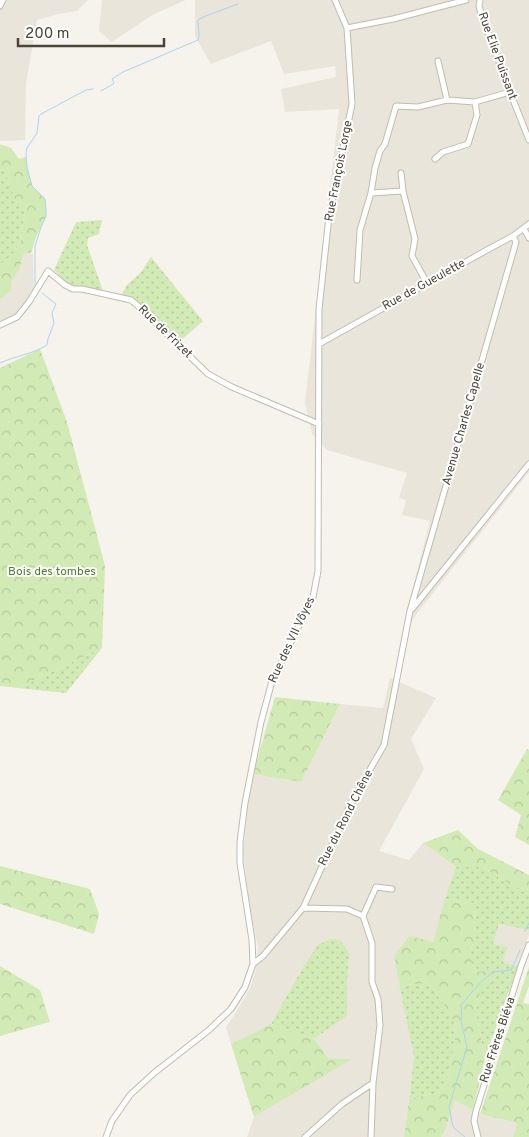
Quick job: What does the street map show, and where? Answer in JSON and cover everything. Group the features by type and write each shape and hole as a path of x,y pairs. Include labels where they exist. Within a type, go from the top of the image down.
{"street":[{"path":"0,6 3,0"},
{"name":"Rue François Lorge","path":"319,344 319,309 329,216 352,104 347,28 335,0"},
{"path":"347,28 393,19 466,0"},
{"name":"Rue Elie Puissant","path":"480,0 481,13 529,140"},
{"path":"438,60 447,100"},
{"path":"357,280 360,230 371,193 375,168 380,151 385,144 396,106 418,107 447,100 475,102 510,92"},
{"path":"435,159 443,152 468,144 477,115 475,102"},
{"path":"401,173 403,191 415,239 412,256 427,283"},
{"path":"371,193 403,191"},
{"name":"Rue de Gueulette","path":"319,344 514,236 529,224"},
{"path":"524,229 529,238"},
{"name":"Avenue Charles Capelle","path":"410,611 516,242 514,236"},
{"name":"Rue de Frizet","path":"0,325 17,317 29,302 48,271 73,289 82,289 131,300 208,374 319,424"},
{"name":"Rue des VII Vôyes","path":"253,964 252,940 240,863 240,842 245,803 261,722 272,680 313,597 318,571 319,344"},
{"name":"Rue du Rond Chêne","path":"106,1137 112,1121 130,1095 154,1073 209,1030 231,1009 245,987 253,964 263,956 303,908 352,801 384,745 410,611 529,464"},
{"path":"371,1137 373,1083 380,1025 378,1000 372,982 372,943 363,916 376,887 392,889"},
{"path":"303,908 346,909 363,916"},
{"name":"Rue Frères Biéva","path":"478,1137 474,1120 476,1111 529,945"},
{"path":"305,1137 342,1104 373,1083"}],"shaded area":[{"path":"0,0 88,0 77,11 37,20 26,84 25,140 0,141"},
{"path":"102,0 186,0 154,14 112,42 99,31"},
{"path":"195,0 529,0 529,472 411,623 404,622 430,521 402,515 406,500 399,498 407,473 327,450 312,434 305,403 339,109 285,112 281,89 336,77 335,66 284,74 271,41 211,64 195,36"},
{"path":"27,253 33,254 34,291 17,316 0,324 0,299 11,291 11,282 20,269 23,255"},
{"path":"390,678 436,698 411,739 424,769 379,851 409,860 423,843 456,867 433,942 394,956 414,1058 404,1137 247,1137 254,1117 351,1059 329,1059 314,1039 347,1016 349,954 303,967 271,1024 231,1044 226,1027 251,986 256,968 258,948 249,903 243,852 253,774 301,782 340,704 383,708"},
{"path":"499,924 529,930 518,966 503,962 493,944"},
{"path":"455,1099 480,1114 517,1123 513,1137 441,1137"}],"green space":[{"path":"0,144 11,148 19,159 26,157 32,186 45,199 46,216 31,253 23,255 20,269 11,282 11,291 0,299 0,265 12,255 21,242 27,205 17,205 5,171 0,163"},
{"path":"0,163 5,170 17,204 27,204 21,242 12,255 0,265"},
{"path":"102,220 99,234 88,238 87,245 103,291 69,285 54,270 76,222"},
{"path":"151,257 203,321 179,342 135,300 122,295 126,286 141,272"},
{"name":"Bois des tombes","path":"40,349 67,422 105,566 102,648 18,688 0,686 0,368"},
{"path":"102,648 66,693 18,688"},
{"path":"275,697 340,704 301,782 253,774"},
{"path":"527,749 529,750 529,845 515,837 521,815 498,800"},
{"path":"458,830 478,849 529,875 529,890 515,887 483,867 456,867 423,843"},
{"path":"0,866 90,889 99,914 94,934 0,904"},
{"path":"456,867 483,867 515,887 529,890 529,930 499,924 493,944 507,947 503,962 518,966 485,1058 477,1017 477,1003 480,993 476,972 470,956 474,936 476,904 445,899"},
{"path":"445,899 476,904 474,936 470,956 476,972 489,971 492,983 480,993 477,1003 477,1017 485,1058 473,1110 455,1100 441,1137 404,1137 409,1099 438,1093 449,1074 455,1040 454,1021 437,992 427,983 406,985 400,988 394,956 410,936 433,942"},
{"path":"330,939 340,940 349,953 347,1016 314,1039 271,1024 303,967 318,945"},
{"path":"0,966 40,990 50,1022 0,1036"},
{"path":"529,967 529,986 523,1003 529,1004 529,1137 513,1137 517,1123 480,1114"},
{"path":"427,983 437,992 454,1021 455,1040 449,1074 438,1093 409,1099 414,1058 400,988 406,985"},
{"path":"271,1024 314,1039 329,1059 352,1059 254,1117 231,1044"}],"waterway":[{"path":"101,91 113,84 112,79 123,72 198,40 198,20 238,4"},
{"path":"35,288 35,246 46,216 46,210 45,199 32,186 27,167 27,148 37,133 39,116 41,114 86,90 93,89"},
{"path":"0,363 36,351 47,345 54,323 52,313 56,304 42,293"},
{"path":"525,931 529,923"},
{"path":"465,1137 453,1127 449,1107 467,1047 462,1025 461,1005 479,984 493,972 511,970 520,950"}]}
